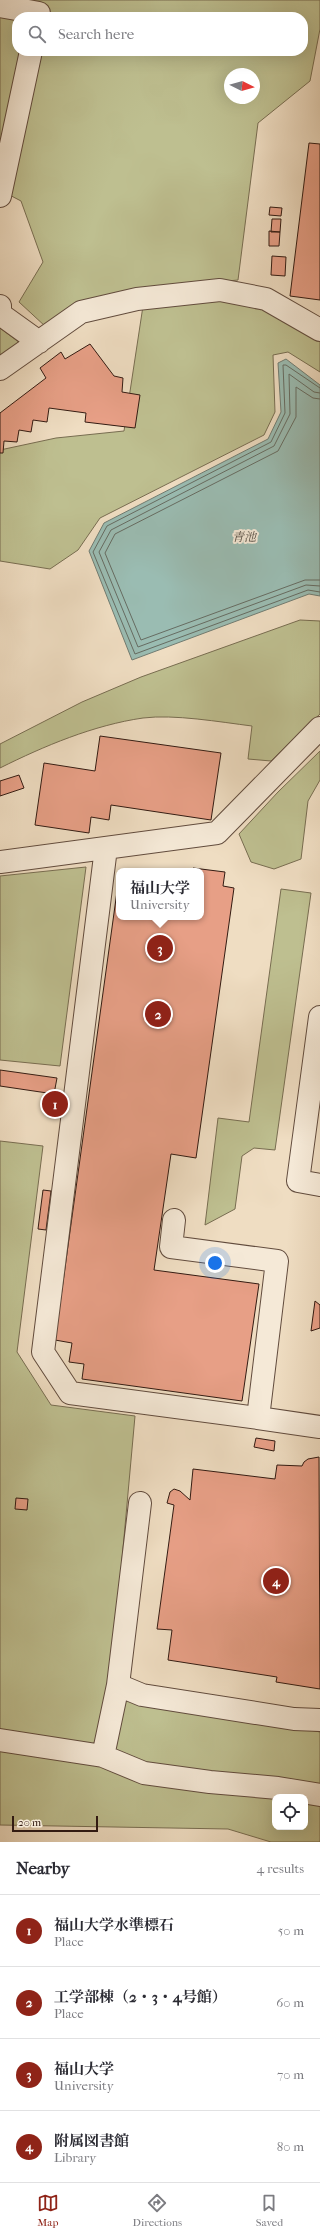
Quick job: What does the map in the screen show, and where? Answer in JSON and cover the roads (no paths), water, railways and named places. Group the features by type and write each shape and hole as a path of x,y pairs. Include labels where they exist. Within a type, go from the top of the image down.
{"lane":[{"path":"0,6 33,12"},
{"path":"0,196 30,56"},
{"path":"0,369 82,312 137,299 220,290 266,299 320,330"},
{"path":"0,306 0,314 39,342"},
{"path":"0,862 217,833 320,728"},
{"path":"106,848 43,1352 70,1393 320,1427"},
{"path":"320,1017 298,1181 320,1185"},
{"path":"174,1220 171,1247 277,1261 258,1418"},
{"path":"103,1756 118,1685 140,1503"},
{"path":"118,1685 142,1695 294,1719 320,1720"},
{"path":"0,1740 103,1756 144,1773 210,1782 278,1788 320,1795"}],"water":[{"name":"青池","path":"286,359 320,385 320,596 309,594 132,660 89,551 104,523 268,439 281,412 278,363"}],"place":[{"name":"福山大学","path":"160,948"},
{"name":"工学部棟（2・3・4号館）","path":"158,1014"},
{"name":"福山大学水準標石","path":"55,1104"},
{"name":"附属図書館","path":"276,1581"}]}
